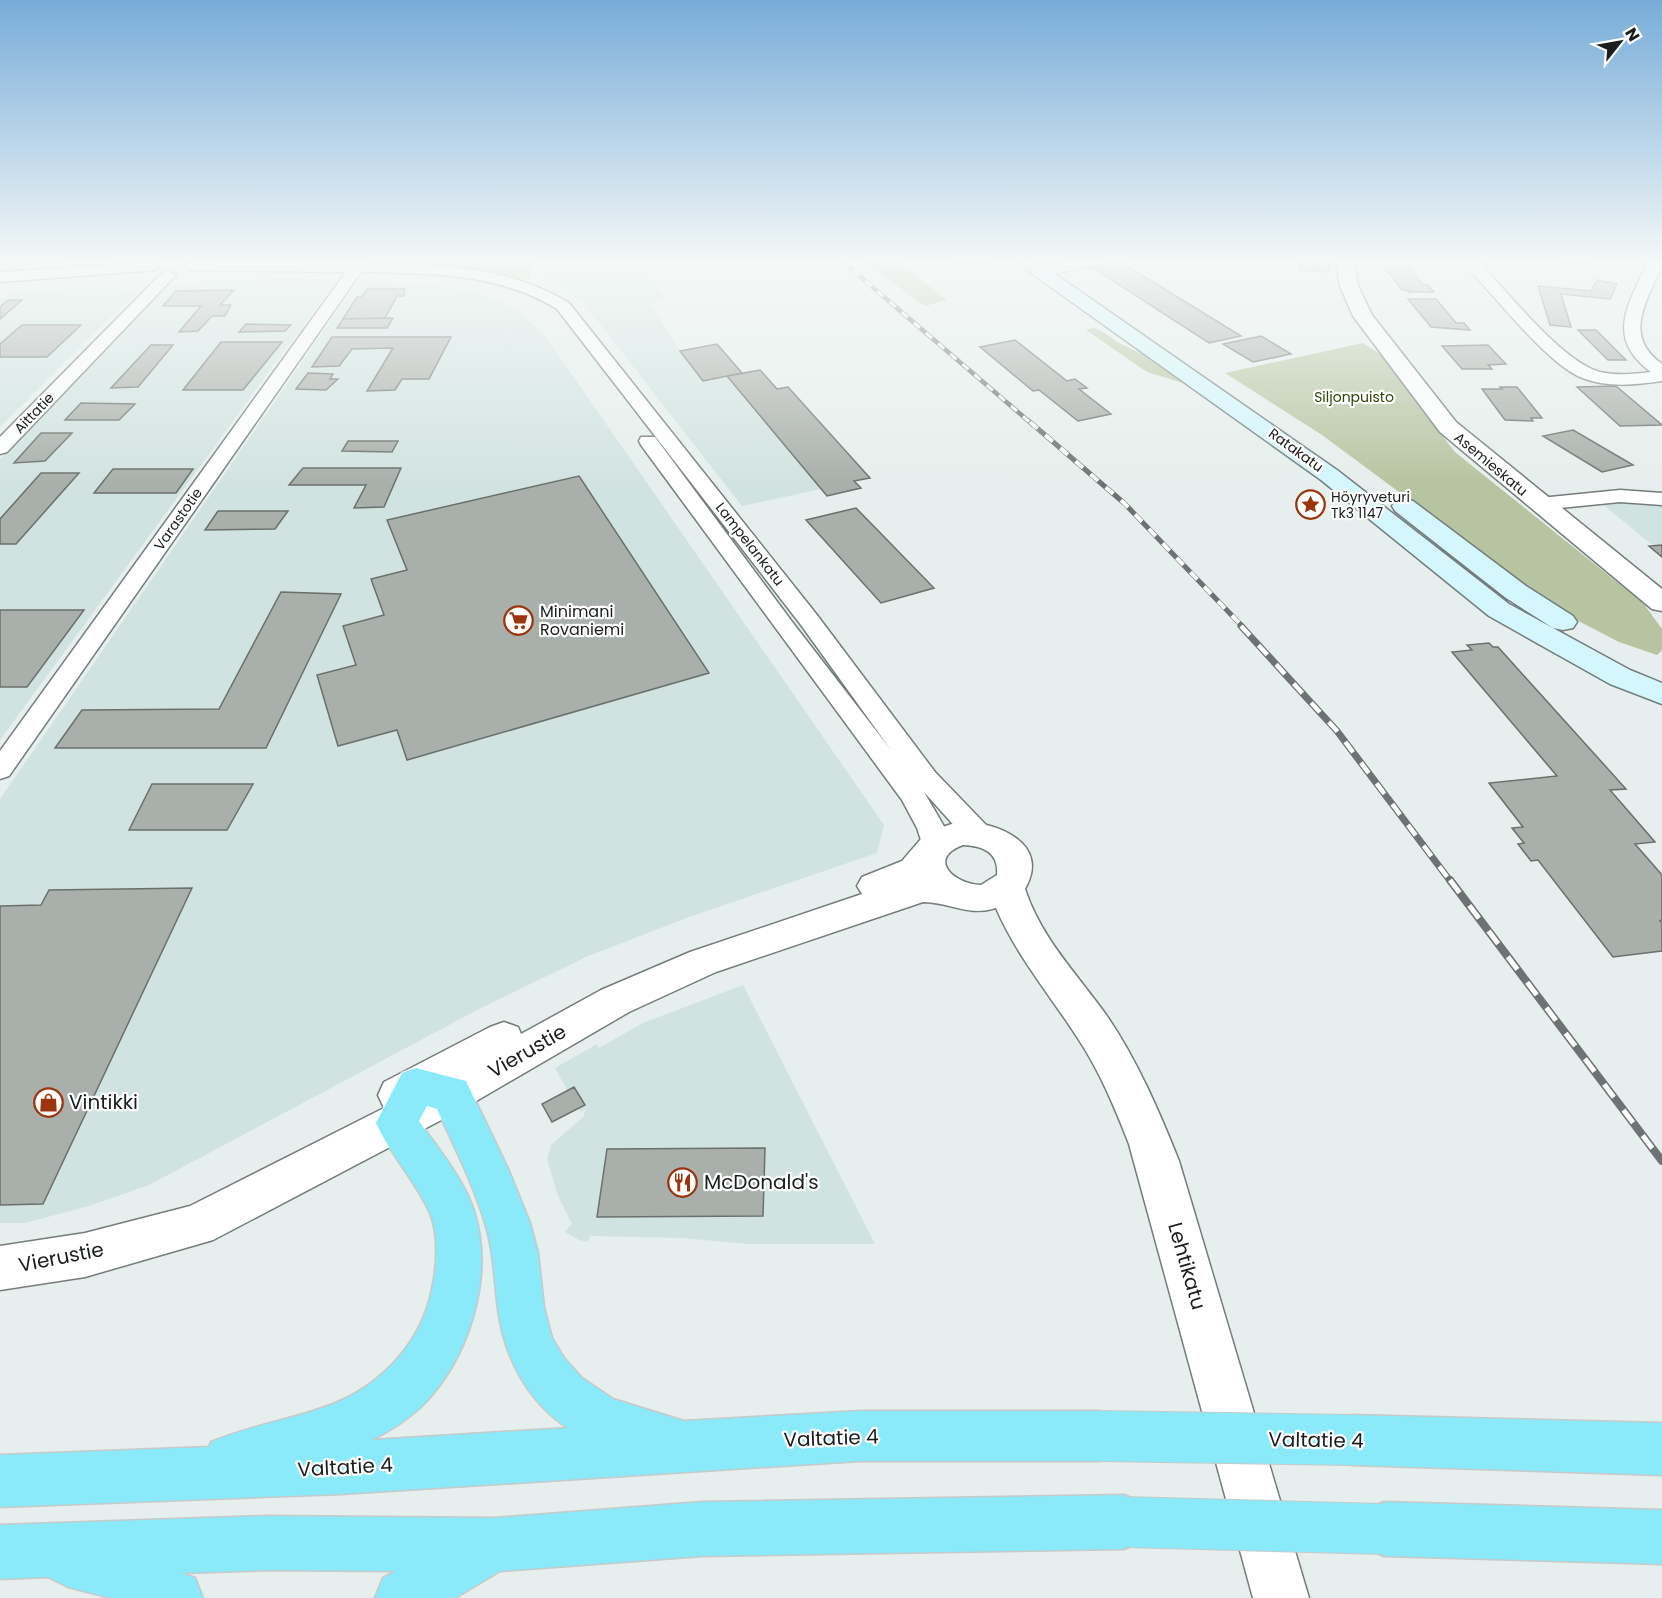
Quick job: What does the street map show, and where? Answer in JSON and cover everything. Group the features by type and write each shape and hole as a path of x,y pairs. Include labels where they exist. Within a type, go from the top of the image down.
{"highway":[{"path":"422,1101 503,1207 514,1244 524,1326 532,1351 543,1373 584,1410 606,1420 685,1446"},
{"path":"184,1473 353,1423 385,1404 403,1389 430,1355 443,1334 453,1305 458,1276 458,1240 422,1101"},
{"name":"Valtatie 4","path":"0,1481 352,1467 860,1436 1099,1436 1352,1440 1662,1449"},
{"path":"11,1551 267,1543 494,1545 702,1529 1125,1522 1662,1537"},
{"path":"403,1598 494,1545"},
{"path":"11,1551 106,1568 175,1598"}],"main road":[{"name":"Ratakatu","path":"1140,335 1321,468 1499,609 1580,656 1662,694"},
{"name":"Ratakatu","path":"1154,335 1294,425 1356,469 1516,592 1567,625 1620,652"}],"street":[{"name":"Aittatie","path":"0,448 105,335"},
{"name":"Varastotie","path":"0,770 310,335"},
{"name":"Lampelankatu","path":"570,335 785,628 912,795 931,828 942,871"},
{"name":"Lampelankatu","path":"587,335 810,620 926,778 978,834"},
{"name":"Asemieskatu","path":"1377,335 1448,427 1662,603"},
{"path":"1538,335 1570,363 1585,372 1618,379 1662,374"},
{"path":"1632,335 1638,353 1662,374"},
{"path":"1540,504 1620,496 1662,498"},
{"path":"978,834 1002,845 1013,857 1016,871 1007,887 990,896 942,871 953,835 978,834"},
{"name":"Vierustie","path":"0,1269 84,1255 197,1225 422,1101 580,998 631,973 742,929 888,881 914,870 942,871"},
{"name":"Lehtikatu","path":"942,871 987,913 1040,957"},
{"name":"Lehtikatu","path":"1007,887 1010,901 1040,957 1094,1031 1134,1101 1146,1132 1163,1181 1281,1598"}],"shaded area":[{"path":"0,335 93,335 0,427"},
{"path":"119,335 296,335 0,740 0,459"},
{"path":"321,335 543,335 884,825 877,853 689,917 586,957 479,1009 149,1185 89,1206 25,1223 0,1223 0,799"},
{"path":"608,335 670,335 703,380 727,376 821,489 742,506"},
{"path":"1600,502 1662,505 1662,553"},
{"path":"743,985 875,1244 749,1244 680,1238 590,1236 588,1242 565,1232 572,1224 558,1196 547,1159 551,1145 583,1117 586,1109 580,1112 579,1108 585,1104 575,1087 567,1090 555,1068 597,1044 599,1048 643,1023"}],"green space":[{"path":"1093,335 1107,335 1144,355 1183,383 1147,372"},
{"name":"Siljonpuisto","path":"1363,343 1385,357 1414,393 1423,412 1455,452 1643,603 1662,629 1662,650 1657,655 1619,642 1561,612 1322,435 1225,373"}],"building":[{"path":"11,335 71,335 47,357 0,357 0,344"},
{"path":"1196,335 1241,336 1209,343"},
{"path":"1583,335 1601,335 1626,360 1608,360"},
{"path":"1261,336 1291,354 1253,362 1223,344"},
{"path":"332,337 451,337 429,379 402,379 395,390 367,391 393,348 352,349 339,366 312,367"},
{"path":"1015,340 1067,381 1075,379 1087,388 1079,389 1111,414 1078,421 1039,390 1033,391 980,347"},
{"path":"221,342 282,342 243,390 183,390"},
{"path":"717,344 742,373 703,381 680,351"},
{"path":"151,345 173,345 138,387 111,388"},
{"path":"1488,345 1506,364 1488,365 1492,369 1462,369 1442,346"},
{"path":"760,370 777,389 788,387 870,478 854,481 861,488 827,496 727,376"},
{"path":"308,373 333,374 330,379 338,379 326,390 296,389"},
{"path":"1616,386 1662,425 1620,426 1577,387"},
{"path":"1500,387 1517,387 1542,418 1531,418 1533,421 1505,420 1482,389 1502,389"},
{"path":"81,403 135,404 119,420 65,420"},
{"path":"1573,430 1633,465 1602,472 1543,436"},
{"path":"41,433 72,433 45,461 14,463"},
{"path":"348,441 398,441 392,452 342,451"},
{"path":"303,468 401,468 384,507 354,508 366,485 289,485"},
{"path":"113,469 193,469 176,493 94,493"},
{"path":"41,473 79,473 16,544 0,544 0,519"},
{"name":"Minimani Rovaniemi","path":"579,476 709,673 407,760 397,730 338,746 317,675 356,665 343,626 384,615 371,579 407,570 387,520"},
{"path":"856,508 934,588 881,603 806,520"},
{"path":"218,511 288,511 275,529 205,530"},
{"path":"1662,545 1662,557 1649,546"},
{"path":"281,592 341,594 266,748 55,748 82,710 219,709"},
{"path":"0,610 84,610 27,687 0,687"},
{"path":"1489,643 1493,647 1498,647 1626,789 1610,790 1655,842 1635,844 1662,875 1662,920 1660,921 1662,923 1662,951 1613,957 1538,860 1531,861 1518,844 1524,843 1512,828 1523,827 1489,783 1557,776 1452,652 1472,650 1467,645"},
{"path":"152,784 253,784 227,830 129,830"},
{"path":"192,888 43,1204 0,1205 0,906 41,905 49,890"},
{"path":"574,1087 585,1105 552,1122 542,1104"},
{"name":"McDonald's","path":"765,1148 763,1216 597,1217 607,1149"}],"railway":[{"path":"928,335 1032,424"},
{"path":"1030,422 1124,503 1243,627"},
{"path":"1241,626 1337,731 1451,882"},
{"path":"1450,880 1662,1161"}],"place":[{"name":"Höyryveturi Tk3 1147","path":"1310,505"},
{"name":"Minimani Rovaniemi","path":"519,620"},
{"name":"Vintikki","path":"48,1102"},
{"name":"McDonald's","path":"683,1182"}]}
